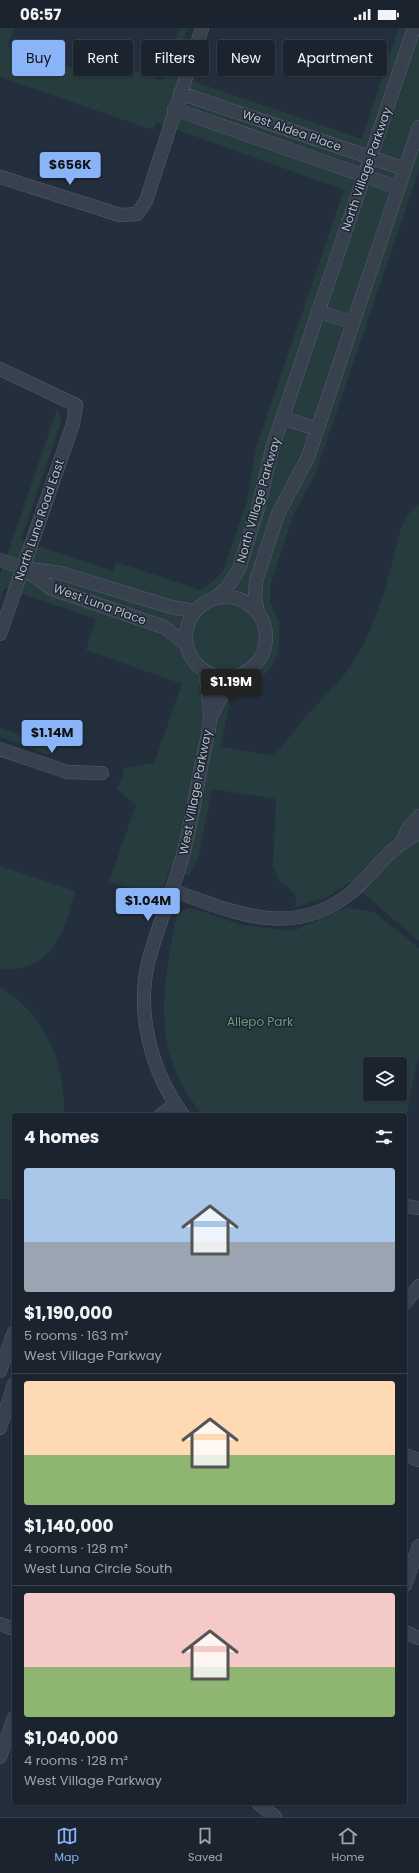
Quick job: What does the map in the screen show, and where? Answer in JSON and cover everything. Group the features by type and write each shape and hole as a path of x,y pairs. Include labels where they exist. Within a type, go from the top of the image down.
{"street":[{"path":"0,177 120,215 136,214 146,201 174,109 202,28"},
{"name":"North Village Parkway","path":"215,598 227,588 239,569 259,505 272,449 414,28"},
{"name":"West Aldea Place","path":"180,92 405,169"},
{"name":"West Aldea Place","path":"174,109 399,188"},
{"name":"North Village Parkway","path":"258,613 255,597 256,581 278,514 308,457 419,127"},
{"path":"318,310 353,323"},
{"name":"North Luna Road East","path":"0,368 76,405 73,424 0,634"},
{"path":"283,418 317,430"},
{"path":"0,560 23,568"},
{"name":"West Luna Place","path":"23,568 60,573 171,607 195,611"},
{"name":"West Luna Place","path":"23,568 52,588 164,627 186,644"},
{"path":"227,597 239,599 250,605 258,613 264,625 266,638 264,650 258,662 248,670 236,676 226,677 205,671 196,664 190,655 186,644 188,627 195,611 204,603 215,598 227,597"},
{"name":"West Village Parkway","path":"205,671 210,719"},
{"name":"West Village Parkway","path":"182,1113 164,1084 155,1061 148,1034 144,1001 148,964 188,836 210,719 223,693 236,676"},
{"path":"0,749 67,772 102,773"},
{"path":"401,844 408,829 419,816"},
{"path":"172,890 253,917 279,920 307,916 332,906 353,891 401,844 412,839 419,832"},
{"path":"163,1113 175,1104"},
{"path":"407,1206 419,1208"},
{"path":"407,1301 419,1286"},
{"path":"0,1371 12,1338"},
{"path":"0,1428 12,1390"},
{"path":"407,1456 419,1460"},
{"path":"407,1579 419,1546"},
{"path":"0,1624 12,1628"},
{"path":"407,1633 419,1638"},
{"path":"0,1757 12,1724"},
{"path":"260,1805 275,1817"}],"green space":[{"path":"0,28 14,28 8,46 12,47 12,76 65,76 65,65 73,68 73,76 133,76 133,71 141,74 141,76 148,76 162,81 164,76 178,76 362,139 383,76 387,76 387,64 399,28 419,28 419,170 316,472 292,518 270,586 270,601 279,623 279,646 275,661 261,679 239,694 230,704 220,747 274,756 308,714 342,678 358,655 369,633 384,593 402,525 410,512 419,504 419,941 350,882 328,897 296,907 295,893 279,881 273,866 276,799 212,789 198,859 188,876 170,870 160,898 109,881 136,805 117,789 122,779 123,768 154,763 182,684 86,650 96,619 5,588 0,601 0,576 57,409 62,419 21,540 113,571 116,562 200,590 213,581 224,569 247,501 256,448 344,190 156,122 153,130 0,77"},
{"path":"180,28 188,28 184,40 176,40"},
{"path":"0,728 53,747 50,755 0,737"},
{"path":"0,866 75,891 66,921 53,947 44,957 33,964 18,968 0,969"},
{"name":"Allepo Park","path":"347,907 374,912 419,948 419,1055 407,1113 201,1113 189,1096 177,1074 169,1052 165,1029 164,1006 166,982 177,912 192,908 242,925 293,931"},
{"path":"0,987 16,998 29,1011 41,1026 50,1042 61,1078 64,1096 64,1113 12,1113 12,1199 0,1199"}]}
